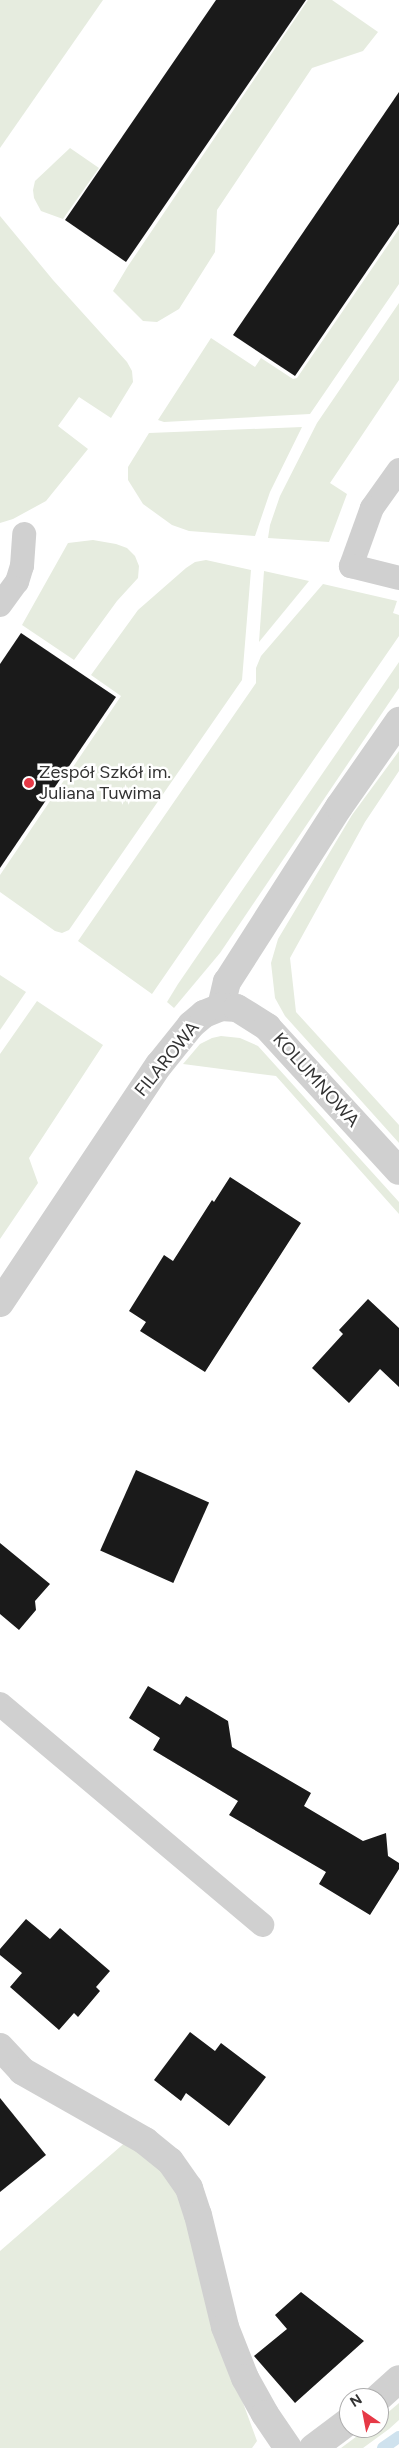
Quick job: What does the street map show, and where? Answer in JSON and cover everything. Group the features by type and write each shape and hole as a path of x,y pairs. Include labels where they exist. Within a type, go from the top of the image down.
{"street":[{"path":"222,1007 227,982 339,806 399,721"},
{"name":"KOLUMNOWA","path":"222,1007 237,1008 267,1026 399,1171"},
{"name":"FILAROWA","path":"0,1303 159,1065 191,1025 204,1014 222,1007"},
{"path":"0,2047 22,2071 145,2141 170,2161 189,2188 198,2215 225,2327 245,2378 265,2414 288,2448"},
{"path":"389,2388 399,2379"},
{"path":"313,2448 339,2428"}],"lane":[{"path":"399,470 372,508 352,566 399,578"},
{"path":"0,605 17,582 22,566 24,534"},
{"path":"0,1704 262,1924"}],"shaded area":[{"path":"0,0 103,0 0,148"},
{"path":"308,0 332,0 378,32 363,51 312,68 217,210 215,252 179,309 157,322 143,321 113,291"},
{"path":"70,148 99,168 63,219 41,211 34,198 33,190 35,181"},
{"path":"0,216 53,280 127,362 132,371 133,382 111,418 79,397 58,426 88,449 46,501 13,519 0,523"},
{"path":"399,229 399,284 310,414 164,422 158,420 211,338 255,367 261,358 293,379 297,378"},
{"path":"399,303 399,380 330,483 347,494 329,542 268,538 270,525 280,496 317,423"},
{"path":"302,427 270,492 255,536 189,531 172,525 143,504 128,480 128,467 149,433"},
{"path":"93,540 127,548 135,556 139,566 138,578 117,601 74,660 22,625 68,543"},
{"path":"206,560 251,570 242,680 69,930 62,933 55,931 0,892 0,875 121,696 91,675 138,610 186,568 195,562"},
{"path":"264,571 309,581 259,642"},
{"path":"323,584 397,601 393,613 399,615 399,636 152,994 78,941 256,683 256,668 261,656"},
{"path":"399,662 399,688 220,953 174,1008 167,1002 178,984"},
{"path":"399,751 399,771 365,822 290,958 296,1012 399,1125 399,1143 285,1016 275,998 271,963 278,939 352,815"},
{"path":"0,975 26,992 0,1030"},
{"path":"37,1001 103,1045 29,1158 38,1183 0,1239 0,1054"},
{"path":"221,1036 240,1038 258,1046 399,1202 399,1214 276,1076 183,1064 200,1044"},
{"path":"128,2140 183,2191 235,2381 257,2441 252,2448 0,2448 0,2251"},
{"path":"399,2403 399,2420 389,2429 389,2412"},
{"path":"354,2438 377,2438 363,2448 341,2448"}],"building":[{"path":"216,0 306,0 126,262 65,220"},
{"path":"399,92 399,224 295,376 233,335"},
{"name":"Zespół Szkół im. Juliana Tuwima","path":"21,633 116,697 0,868 0,664"},
{"path":"230,1177 301,1223 205,1372 140,1331 146,1322 129,1311 164,1255 173,1261 212,1200 214,1202"},
{"path":"368,1299 399,1328 399,1387 380,1369 349,1403 312,1368 343,1334 339,1330"},
{"path":"136,1470 209,1503 173,1583 100,1550"},
{"path":"0,1543 50,1584 35,1601 36,1610 19,1630 0,1614"},
{"path":"148,1686 180,1705 186,1696 228,1721 232,1747 311,1793 304,1806 363,1841 386,1833 388,1856 399,1863 399,1869 370,1915 319,1884 326,1872 229,1815 238,1801 153,1750 160,1738 129,1718"},
{"path":"26,1919 50,1939 60,1928 110,1971 96,1987 100,1991 78,2017 74,2013 59,2030 10,1987 22,1973 0,1955 0,1949"},
{"path":"190,2032 215,2051 221,2043 266,2077 229,2126 186,2093 181,2101 154,2080"},
{"path":"0,2098 46,2155 0,2192"},
{"path":"301,2292 364,2341 295,2403 254,2356 287,2329 275,2315"}],"waterway":[{"path":"383,2448 399,2437"}],"place":[{"name":"Zespół Szkół im. Juliana Tuwima","path":"29,783"}]}
